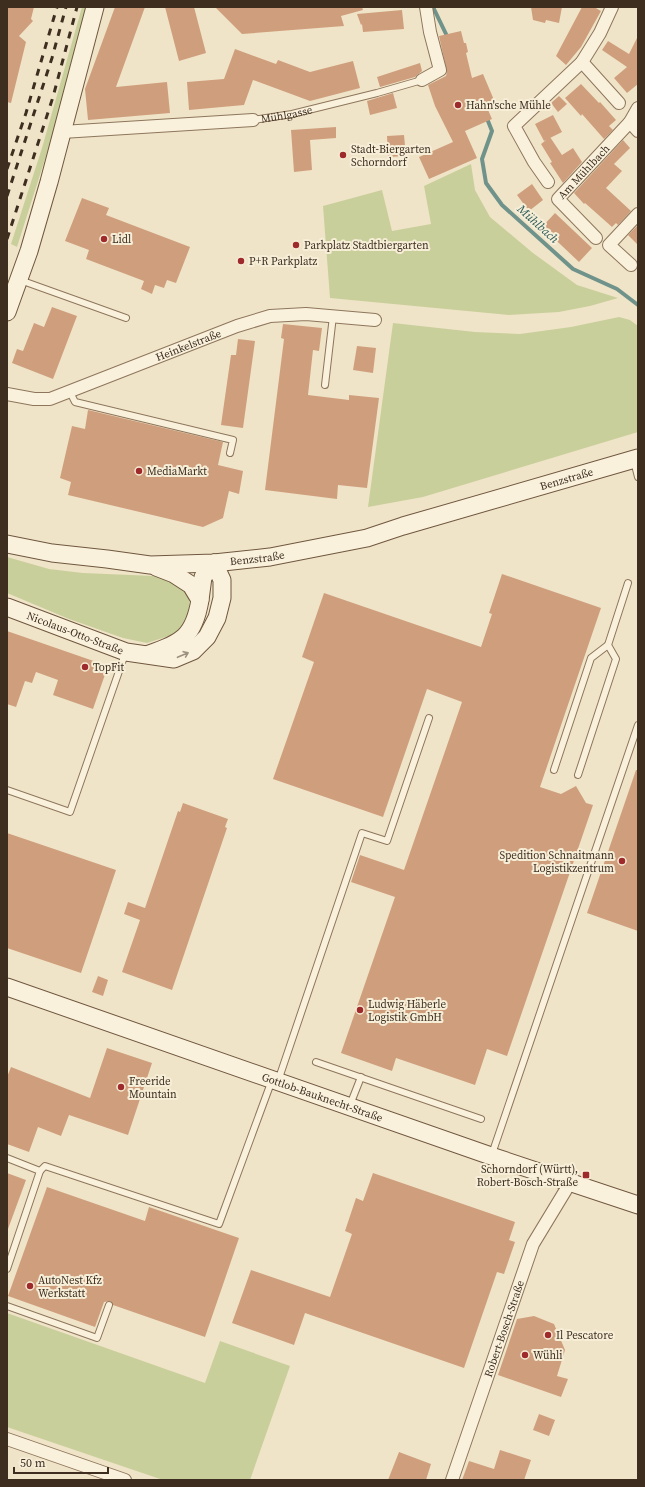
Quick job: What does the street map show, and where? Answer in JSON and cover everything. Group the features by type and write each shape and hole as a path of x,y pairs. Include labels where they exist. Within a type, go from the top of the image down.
{"street":[{"path":"7,312 29,251 95,7"},
{"name":"Mühlgasse","path":"422,80 440,70 430,32 426,7"},
{"name":"Am Mühlbach","path":"548,182 534,162 514,126 582,62 600,33 612,7"},
{"path":"582,62 619,103"},
{"name":"Am Mühlbach","path":"596,238 558,199 634,126 638,108"},
{"name":"Mühlgasse","path":"62,132 253,120"},
{"path":"631,266 609,246 638,214"},
{"name":"Heinkelstraße","path":"7,394 34,400 50,399 237,326 270,316 306,314 375,320"},
{"name":"Benzstraße","path":"7,544 52,553 150,565 214,563 270,557 367,538 403,526 636,459"},
{"name":"Benzstraße","path":"107,559 150,555 200,554 266,549 377,528 403,526"},
{"name":"Nicolaus-Otto-Straße","path":"7,607 126,652 145,655 174,659 193,651 207,637 217,618 222,598 222,580 214,563 203,578 197,616 192,630 172,646 145,655"},
{"path":"150,565 174,574 190,585 200,600"},
{"name":"Gottlob-Bauknecht-Straße","path":"7,986 491,1156 638,1205"},
{"name":"Robert-Bosch-Straße","path":"452,1480 533,1244 570,1183"},
{"path":"7,1438 125,1480"}],"lane":[{"name":"Mühlgasse","path":"253,120 292,114 422,80"},
{"path":"19,280 126,318"},
{"path":"325,385 333,316"},
{"path":"70,392 75,402 233,440 230,453"},
{"path":"636,459 638,477"},
{"path":"554,770 591,658 608,645 628,583"},
{"path":"578,776 616,659 608,645"},
{"path":"7,790 70,812 126,652"},
{"path":"7,1269 40,1171 45,1166 219,1224 275,1080 362,833 387,841 429,718"},
{"path":"491,1156 638,725"},
{"path":"316,1062 481,1119"},
{"path":"350,1106 361,1077"},
{"path":"7,1158 40,1171"},
{"path":"7,1306 97,1338 109,1305"}],"green space":[{"path":"82,7 86,7 53,134 17,247 11,244 42,148"},
{"path":"471,164 475,190 490,217 533,253 577,285 618,298 590,306 559,312 509,315 330,298 323,206 382,190 392,231 431,224 424,186"},
{"path":"619,317 630,320 638,326 638,432 423,497 368,507 393,323 475,332 520,334 571,327"},
{"path":"7,557 49,569 83,573 154,576 173,580 184,588 189,598 190,609 185,623 175,634 147,643 123,638 69,619 7,593"},
{"path":"7,1313 205,1383 220,1341 290,1366 250,1480 163,1480 7,1427"}],"building":[{"path":"7,7 34,7 31,19 33,21 19,36 26,42 11,103 7,102"},
{"path":"115,7 145,7 116,87 167,82 170,113 88,120 85,89"},
{"path":"165,7 194,7 206,53 179,61"},
{"path":"215,7 362,7 363,10 341,16 344,26 242,34"},
{"path":"531,7 562,7 559,23 546,20 545,23 533,20"},
{"path":"582,7 594,7 601,11 581,47 566,65 556,56"},
{"path":"402,10 404,29 363,32 362,24 361,25 357,14"},
{"path":"461,31 464,43 466,43 468,52 466,53 472,78 483,74 494,100 485,103 492,119 465,131 477,158 429,179 419,157 453,142 435,106 428,85 446,76 447,72 439,36"},
{"path":"638,36 638,84 627,93 614,78 627,67 602,50 608,41 629,54"},
{"path":"235,49 276,64 278,60 310,72 353,61 360,88 310,101 253,80 244,105 189,110 187,82 224,79"},
{"path":"420,63 422,71 415,77 380,87 377,77"},
{"path":"581,84 616,120 609,126 613,130 604,139 582,114 581,116 565,98"},
{"path":"393,93 397,108 370,115 367,101"},
{"path":"559,96 567,104 558,112 551,103"},
{"path":"553,115 562,132 544,141 535,124"},
{"path":"336,127 336,138 310,140 312,170 294,172 291,130"},
{"path":"404,135 406,156 388,157 387,136"},
{"path":"550,137 562,155 573,148 582,162 563,183 550,163 552,162 541,144"},
{"path":"623,140 630,148 614,164 622,171 606,188 631,211 618,225 616,223 612,227 585,203 584,204 574,193"},
{"path":"532,184 543,200 529,211 517,195"},
{"path":"82,198 109,208 106,215 190,247 176,283 167,280 164,288 155,285 152,294 141,289 144,281 86,259 89,250 65,241"},
{"path":"555,213 592,248 579,262 542,227"},
{"path":"638,225 638,245 628,235"},
{"path":"52,307 77,316 53,379 12,363 17,349 23,351 34,323 44,327"},
{"path":"283,324 322,328 319,351 313,350 308,395 349,400 349,395 379,398 367,488 338,485 337,499 265,490 284,339 281,338"},
{"path":"238,339 255,341 243,428 221,425 231,355 236,355"},
{"path":"357,346 376,348 373,373 353,370"},
{"name":"MediaMarkt","path":"88,410 223,442 218,465 243,471 239,494 229,491 223,518 203,527 68,495 71,482 60,478 72,426 85,429"},
{"path":"502,574 601,608 540,787 561,794 576,786 586,803 593,805 507,1056 487,1049 475,1085 396,1058 392,1071 341,1053 395,897 351,882 360,855 404,870 462,702 427,689 383,817 273,779 314,662 302,657 324,593 481,647 492,614 489,613"},
{"path":"7,631 108,666 93,709 53,695 58,680 36,672 32,683 25,681 16,707 7,704"},
{"name":"Spedition Schnaitmann Logistikzentrum","path":"636,770 638,770 638,931 587,913"},
{"path":"183,803 228,819 225,827 227,828 172,990 122,972 140,920 124,914 128,902 145,908 178,811 180,812"},
{"path":"7,833 116,870 81,973 7,948"},
{"path":"98,976 108,980 103,996 92,992"},
{"path":"107,1048 152,1063 128,1135 69,1115 61,1136 38,1127 29,1152 7,1144 7,1077 11,1067 90,1098"},
{"path":"7,1173 26,1180 8,1229 7,1229"},
{"path":"373,1173 515,1222 509,1240 515,1242 504,1274 497,1272 464,1368 305,1313 294,1345 232,1323 251,1270 330,1297 352,1234 345,1231 356,1198 363,1201"},
{"path":"47,1187 145,1221 149,1207 239,1238 205,1337 113,1305 110,1301 104,1302 95,1327 8,1296"},
{"path":"534,1316 554,1324 565,1350 557,1376 568,1379 561,1397 498,1375 517,1319"},
{"path":"539,1414 555,1420 549,1436 533,1430"},
{"path":"500,1450 531,1460 524,1480 462,1480 469,1461 494,1469"},
{"path":"399,1452 431,1464 426,1480 388,1480"}],"waterway":[{"name":"Mühlbach","path":"433,7 446,34"},
{"name":"Mühlbach","path":"488,121 492,131 482,159 486,183 502,205 573,269 617,289 638,305"}],"railway":[{"path":"7,169 26,113 57,7"},
{"path":"7,196 52,58 66,7"},
{"path":"7,239 53,97 77,7"}],"place":[{"name":"Hahn'sche Mühle","path":"458,105"},
{"name":"Stadt-Biergarten Schorndorf","path":"343,155"},
{"name":"Lidl","path":"104,239"},
{"name":"Parkplatz Stadtbiergarten","path":"296,245"},
{"name":"P+R Parkplatz","path":"241,261"},
{"name":"MediaMarkt","path":"139,471"},
{"name":"TopFit","path":"85,667"},
{"name":"Spedition Schnaitmann Logistikzentrum","path":"622,861"},
{"name":"Ludwig Häberle Logistik GmbH","path":"360,1010"},
{"name":"Freeride Mountain","path":"121,1087"},
{"name":"Schorndorf (Württ), Robert-Bosch-Straße","path":"586,1175"},
{"name":"AutoNest Kfz Werkstatt","path":"30,1286"},
{"name":"Il Pescatore","path":"548,1335"},
{"name":"Wühli","path":"525,1355"}]}
